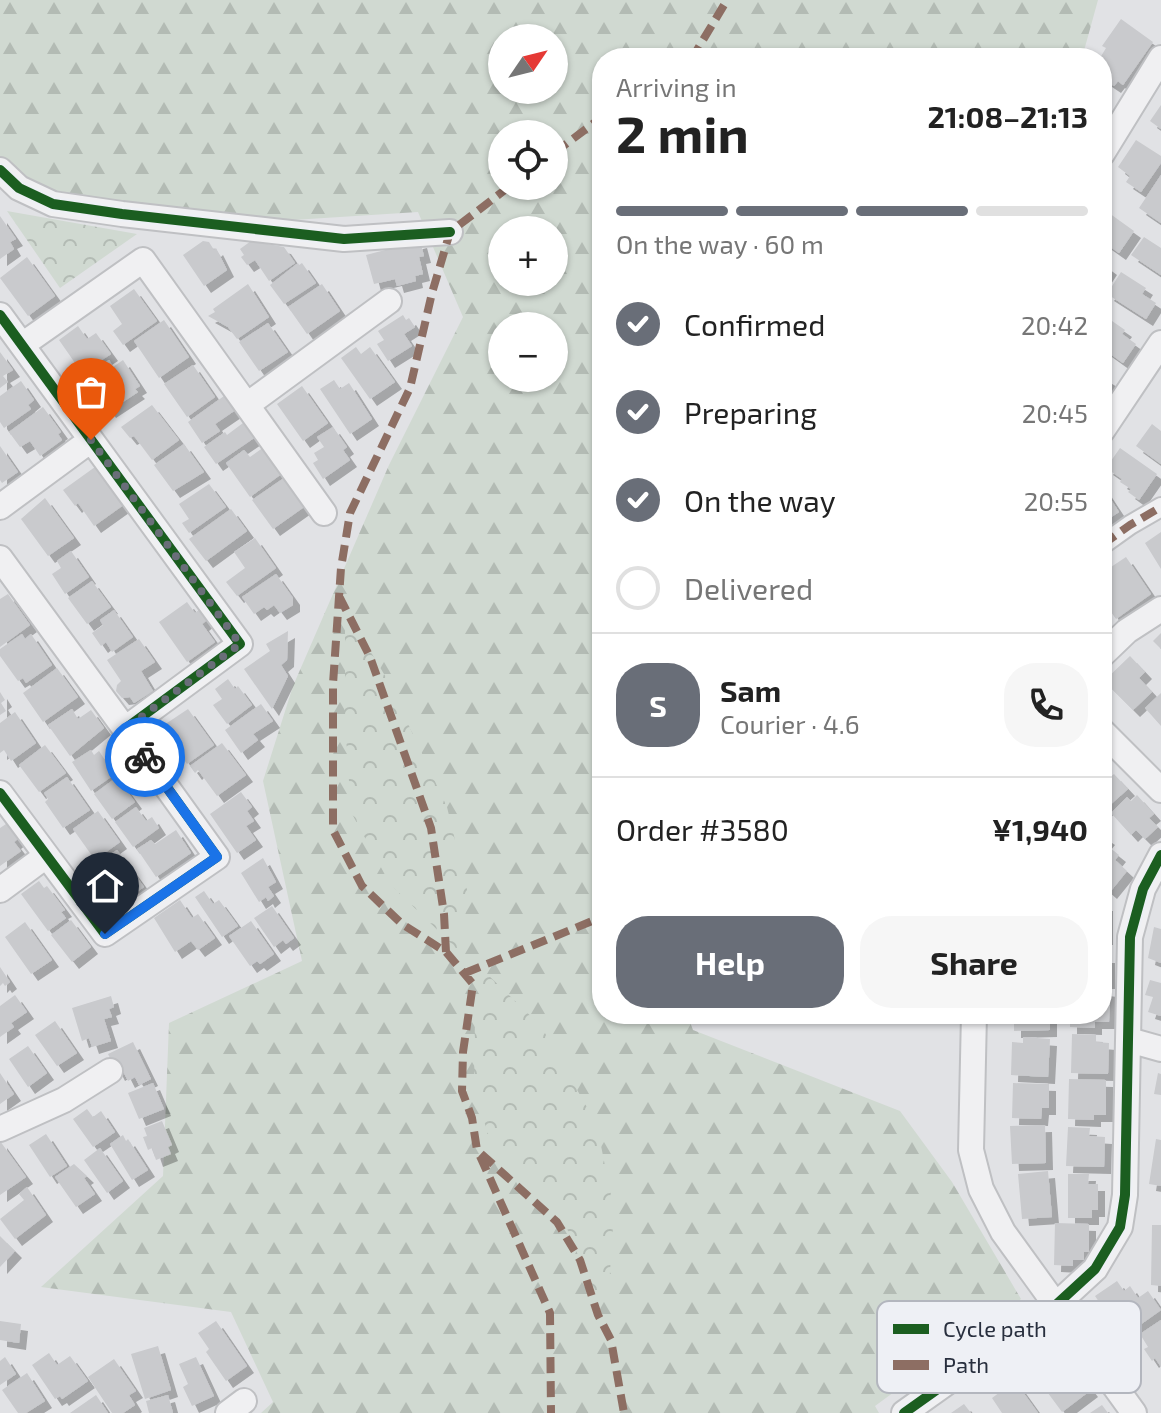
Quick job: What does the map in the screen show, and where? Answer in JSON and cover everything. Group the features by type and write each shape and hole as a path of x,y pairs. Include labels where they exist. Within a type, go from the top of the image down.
{"street":[{"path":"1112,138 1161,58"},
{"path":"0,170 19,188 53,204 80,208 344,239 450,232"},
{"path":"22,345 143,260 324,513"},
{"path":"247,405 389,301"},
{"path":"0,315 240,644 125,729"},
{"path":"1112,416 1161,343"},
{"path":"0,507 91,440"},
{"path":"1112,538 1161,507"},
{"path":"0,558 217,857 105,934 0,793"},
{"path":"1112,645 1127,631 1161,609"},
{"path":"1112,741 1161,790"},
{"path":"1060,1301 1095,1269 1120,1227 1125,1195 1130,937 1143,889 1161,855"},
{"path":"0,890 46,856"},
{"path":"974,1024 971,1150 981,1189 1003,1232 1055,1301"},
{"path":"1129,1040 1161,1049"},
{"path":"0,1129 64,1100 110,1071"},
{"path":"904,1413 932,1393"},
{"path":"1120,1393 1134,1413"}],"green space":[{"path":"0,0 1098,0 1085,48 592,48 592,1024 691,1024 693,1030 900,1111 952,1182 1021,1299 877,1301 877,1393 893,1393 875,1406 879,1413 261,1413 273,1402 231,1312 41,1287 163,1176 169,1023 302,961 263,781 293,686 389,465 463,317 418,212 150,229 23,188 0,161"},
{"path":"7,211 137,234 60,288"},
{"path":"345,609 387,679 447,807 469,898 457,949 390,884 351,812 345,721"},
{"path":"485,972 541,1026 597,1125 614,1212 608,1301 597,1301 561,1214 493,1149 474,1090 475,1014"}],"building":[{"path":"1121,19 1153,42 1123,85 1118,81 1114,86 1112,48 1102,46"},
{"path":"1161,105 1161,129 1150,121"},
{"path":"1136,140 1161,156 1161,163 1141,192 1126,182 1130,176 1118,167"},
{"path":"1161,175 1161,223 1139,208"},
{"path":"1112,215 1134,231 1119,253 1112,248"},
{"path":"0,216 16,239 10,242 14,249 0,259"},
{"path":"1144,237 1161,248 1161,275 1131,255"},
{"path":"203,241 209,242 214,250 216,248 227,270 204,286 183,255"},
{"path":"251,241 284,247 295,263 269,281 255,260 247,265 241,257 244,255 240,249"},
{"path":"420,241 424,256 419,257 423,274 415,276 416,281 397,286 395,279 374,284 366,255"},
{"path":"27,257 55,296 28,316 0,278"},
{"path":"302,263 316,283 284,304 270,285"},
{"path":"1121,272 1146,288 1142,294 1156,303 1146,319 1112,297 1112,286"},
{"path":"248,284 269,317 237,339 228,327 208,316"},
{"path":"322,284 340,311 307,334 288,307"},
{"path":"134,289 157,321 123,345 113,331 122,324 110,306"},
{"path":"403,315 415,327 404,334 412,346 388,361 377,344 384,340 378,331"},
{"path":"164,320 189,357 159,378 134,341"},
{"path":"1112,321 1125,330 1122,334 1136,344 1123,363 1112,355"},
{"path":"268,323 288,352 259,371 239,342"},
{"path":"78,326 87,339 96,333 111,354 82,373 59,340"},
{"path":"356,347 361,354 370,347 395,382 370,399 341,358"},
{"path":"0,352 13,370 3,376 8,382 0,388"},
{"path":"109,360 113,367 123,360 140,386 135,389 138,392 109,411 86,376"},
{"path":"193,365 215,397 187,417 164,384"},
{"path":"334,380 340,389 349,383 372,419 350,434 320,389"},
{"path":"21,381 34,400 28,405 31,409 4,428 0,422 0,396"},
{"path":"302,386 328,423 303,441 277,404"},
{"path":"224,396 234,411 215,424 220,431 202,443 188,422"},
{"path":"152,405 179,440 152,460 134,436 130,438 121,427"},
{"path":"43,407 61,432 58,434 62,440 40,456 30,441 20,447 9,432"},
{"path":"243,423 254,438 216,464 204,447"},
{"path":"1152,424 1161,431 1161,464 1136,446"},
{"path":"333,427 347,447 343,450 350,460 323,479 313,463 318,460 314,453 324,447 317,437"},
{"path":"184,444 204,472 173,491 154,465"},
{"path":"0,446 18,472 2,483 0,480"},
{"path":"264,447 280,475 250,497 226,463 244,450 250,457"},
{"path":"1120,448 1157,474 1139,500 1112,472 1112,459"},
{"path":"95,467 122,506 94,526 78,503 75,506 63,490"},
{"path":"284,478 304,507 273,529 252,500"},
{"path":"209,484 226,507 189,533 182,523 189,519 179,504"},
{"path":"45,498 74,538 48,556 21,519"},
{"path":"1112,501 1119,512 1112,517"},
{"path":"231,509 247,531 206,561 189,539"},
{"path":"1161,532 1161,569 1145,543"},
{"path":"255,538 276,568 237,596 226,582 245,568 234,552"},
{"path":"71,551 89,577 65,594 52,574 61,568 57,561"},
{"path":"1126,557 1151,594 1116,619 1112,613 1112,566"},
{"path":"276,574 293,598 293,605 280,613 274,605 254,614 242,597"},
{"path":"92,581 111,607 87,624 68,598"},
{"path":"8,594 30,625 0,647 0,599"},
{"path":"187,602 195,613 200,609 207,620 202,624 215,642 187,662 159,622"},
{"path":"114,610 133,637 112,652 106,642 101,646 92,633 103,625 100,620"},
{"path":"288,631 287,660 281,665 288,676 272,709 244,669 270,651 266,644"},
{"path":"1161,633 1161,649 1153,641"},
{"path":"22,634 25,639 31,634 52,665 26,683 23,678 18,681 0,656 0,649"},
{"path":"139,639 155,662 141,671 153,691 134,703 130,697 122,698 116,691 121,681 107,660"},
{"path":"1130,656 1145,672 1139,678 1152,692 1133,710 1112,689 1112,673"},
{"path":"57,668 78,697 43,722 23,693"},
{"path":"228,679 235,689 238,686 252,705 227,724 213,705 222,699 215,689"},
{"path":"0,692 6,711 0,715"},
{"path":"1161,693 1161,726 1145,708"},
{"path":"261,704 273,721 253,734 258,740 241,753 225,730"},
{"path":"72,709 78,719 91,710 104,728 70,756 48,725"},
{"path":"188,709 214,745 187,764 161,727"},
{"path":"15,712 36,743 11,761 4,750 0,753 0,723"},
{"path":"222,743 246,775 217,796 198,770 195,773 190,766"},
{"path":"45,745 66,773 39,792 19,765"},
{"path":"91,750 94,755 99,751 105,760 108,757 118,772 91,791 72,762"},
{"path":"1114,774 1128,789 1112,803 1112,776"},
{"path":"67,777 90,810 63,828 45,802 48,799 44,793"},
{"path":"117,777 135,802 112,819 94,794"},
{"path":"241,792 252,807 247,811 254,821 246,826 256,840 237,853 210,814"},
{"path":"1137,795 1154,814 1149,818 1158,827 1145,839 1136,830 1131,835 1112,814 1127,797 1131,801"},
{"path":"136,807 146,821 152,817 159,828 133,847 115,822"},
{"path":"98,811 120,842 95,860 73,829"},
{"path":"9,822 20,837 14,842 21,851 0,866 0,828"},
{"path":"176,830 191,853 156,877 137,849 151,840 155,844"},
{"path":"1112,849 1119,855 1115,860 1127,871 1112,890"},
{"path":"117,850 144,887 122,902 110,884 105,888 91,868"},
{"path":"263,858 276,882 268,887 274,896 268,901 266,897 259,902 241,873"},
{"path":"39,881 44,888 47,886 65,910 61,912 66,918 48,931 21,894"},
{"path":"204,891 213,904 219,900 238,926 222,937 195,897"},
{"path":"180,900 192,918 198,914 215,938 198,950 191,941 175,952 154,918"},
{"path":"272,906 294,938 286,944 283,940 274,947 254,918"},
{"path":"71,920 91,947 72,962 51,935"},
{"path":"251,921 274,954 260,964 257,961 250,966 229,936"},
{"path":"25,922 52,960 31,974 5,937"},
{"path":"1154,927 1161,929 1161,963 1148,958"},
{"path":"0,967 10,982 5,986 3,983 0,986"},
{"path":"1150,980 1161,983 1161,1016 1148,1012 1153,997 1145,995"},
{"path":"15,995 27,1012 11,1023 14,1027 0,1037 0,1006"},
{"path":"111,996 114,1007 109,1009 112,1017 104,1019 111,1041 92,1047 89,1038 82,1041 72,1008"},
{"path":"55,1021 77,1053 57,1066 35,1035"},
{"path":"1014,1024 1050,1024 1050,1030 1014,1031"},
{"path":"1070,1024 1095,1024 1095,1028 1070,1027"},
{"path":"1072,1034 1096,1035 1096,1042 1109,1043 1108,1074 1071,1073"},
{"path":"1023,1037 1050,1039 1048,1077 1011,1075 1012,1042 1023,1043"},
{"path":"133,1042 151,1079 139,1085 135,1077 128,1081 123,1071 118,1074 108,1054"},
{"path":"28,1046 47,1073 28,1087 9,1059"},
{"path":"0,1073 14,1094 0,1104"},
{"path":"1158,1073 1161,1074 1161,1095 1154,1094"},
{"path":"1069,1079 1106,1080 1106,1115 1094,1115 1094,1120 1068,1119"},
{"path":"153,1083 164,1109 139,1119 128,1093"},
{"path":"1013,1083 1049,1084 1049,1108 1042,1108 1041,1119 1012,1118"},
{"path":"87,1109 93,1117 101,1111 115,1132 93,1147 73,1119"},
{"path":"162,1121 172,1145 168,1147 171,1154 156,1160 152,1148 148,1150 143,1137 147,1136 144,1128"},
{"path":"1045,1125 1046,1163 1012,1164 1010,1126"},
{"path":"1068,1127 1090,1128 1089,1136 1105,1137 1104,1167 1066,1166"},
{"path":"46,1134 67,1166 50,1177 29,1145"},
{"path":"123,1135 148,1170 132,1180 110,1144"},
{"path":"1156,1139 1161,1140 1161,1186 1149,1184"},
{"path":"0,1141 26,1177 0,1195"},
{"path":"100,1148 123,1181 107,1193 84,1160"},
{"path":"74,1164 87,1176 84,1178 95,1194 76,1207 55,1177"},
{"path":"1048,1171 1052,1217 1022,1219 1018,1174"},
{"path":"1068,1174 1089,1174 1088,1184 1098,1184 1098,1210 1092,1210 1092,1218 1068,1218"},
{"path":"27,1187 46,1215 15,1239 0,1219 24,1200 19,1194"},
{"path":"1055,1223 1089,1224 1089,1252 1084,1252 1084,1260 1073,1260 1073,1266 1054,1265"},
{"path":"1152,1225 1161,1225 1161,1286 1151,1285"},
{"path":"0,1236 15,1251 0,1267"},
{"path":"1117,1281 1124,1291 1130,1286 1138,1298 1148,1291 1161,1310 1141,1324 1141,1301 1098,1301 1095,1296"},
{"path":"1161,1320 1161,1367 1155,1358 1152,1361 1144,1349 1148,1347 1141,1333"},
{"path":"0,1321 21,1324 19,1343 0,1340"},
{"path":"216,1321 247,1366 226,1381 206,1352 209,1349 198,1333"},
{"path":"158,1346 171,1390 145,1399 131,1354"},
{"path":"49,1353 57,1365 70,1356 88,1381 62,1399 60,1396 55,1399 32,1365"},
{"path":"5,1357 16,1374 0,1385 0,1361"},
{"path":"196,1357 214,1396 192,1406 183,1387 188,1384 179,1364"},
{"path":"114,1359 136,1391 129,1395 135,1405 123,1413 112,1413 88,1377"},
{"path":"27,1373 45,1401 26,1413 18,1413 2,1390"},
{"path":"999,1393 1024,1393 1038,1413 1002,1413 992,1398"},
{"path":"1048,1393 1087,1393 1062,1412"},
{"path":"96,1395 108,1413 70,1413"},
{"path":"168,1395 173,1413 149,1413 146,1401"},
{"path":"964,1404 971,1413 951,1413"},
{"path":"1102,1405 1108,1413 1090,1413"}],"marked path":[{"path":"698,48 727,0"},
{"path":"568,142 592,124"},
{"path":"492,200 450,232 410,388 350,513 341,568 333,684 333,830 362,886 402,924 446,952 473,984 463,1052 462,1091 472,1118 477,1150 557,1222 580,1260 598,1315 611,1340 624,1413"},
{"path":"1112,538 1161,507"},
{"path":"339,596 370,657 431,828 444,914 446,952"},
{"path":"465,973 592,921"},
{"path":"480,1156 550,1313 551,1413"}],"cycle path":[{"path":"0,170 19,188 53,204 122,214 344,239 450,232"},
{"path":"0,315 240,644 125,729 217,857 105,934 0,793"},
{"path":"1060,1301 1095,1269 1120,1227 1125,1195 1130,937 1143,889 1161,855"},
{"path":"904,1413 932,1393"}],"way so far":[{"path":"91,440 240,644 125,729 145,757"}],"route":[{"path":"105,934 217,857 145,757"}]}
